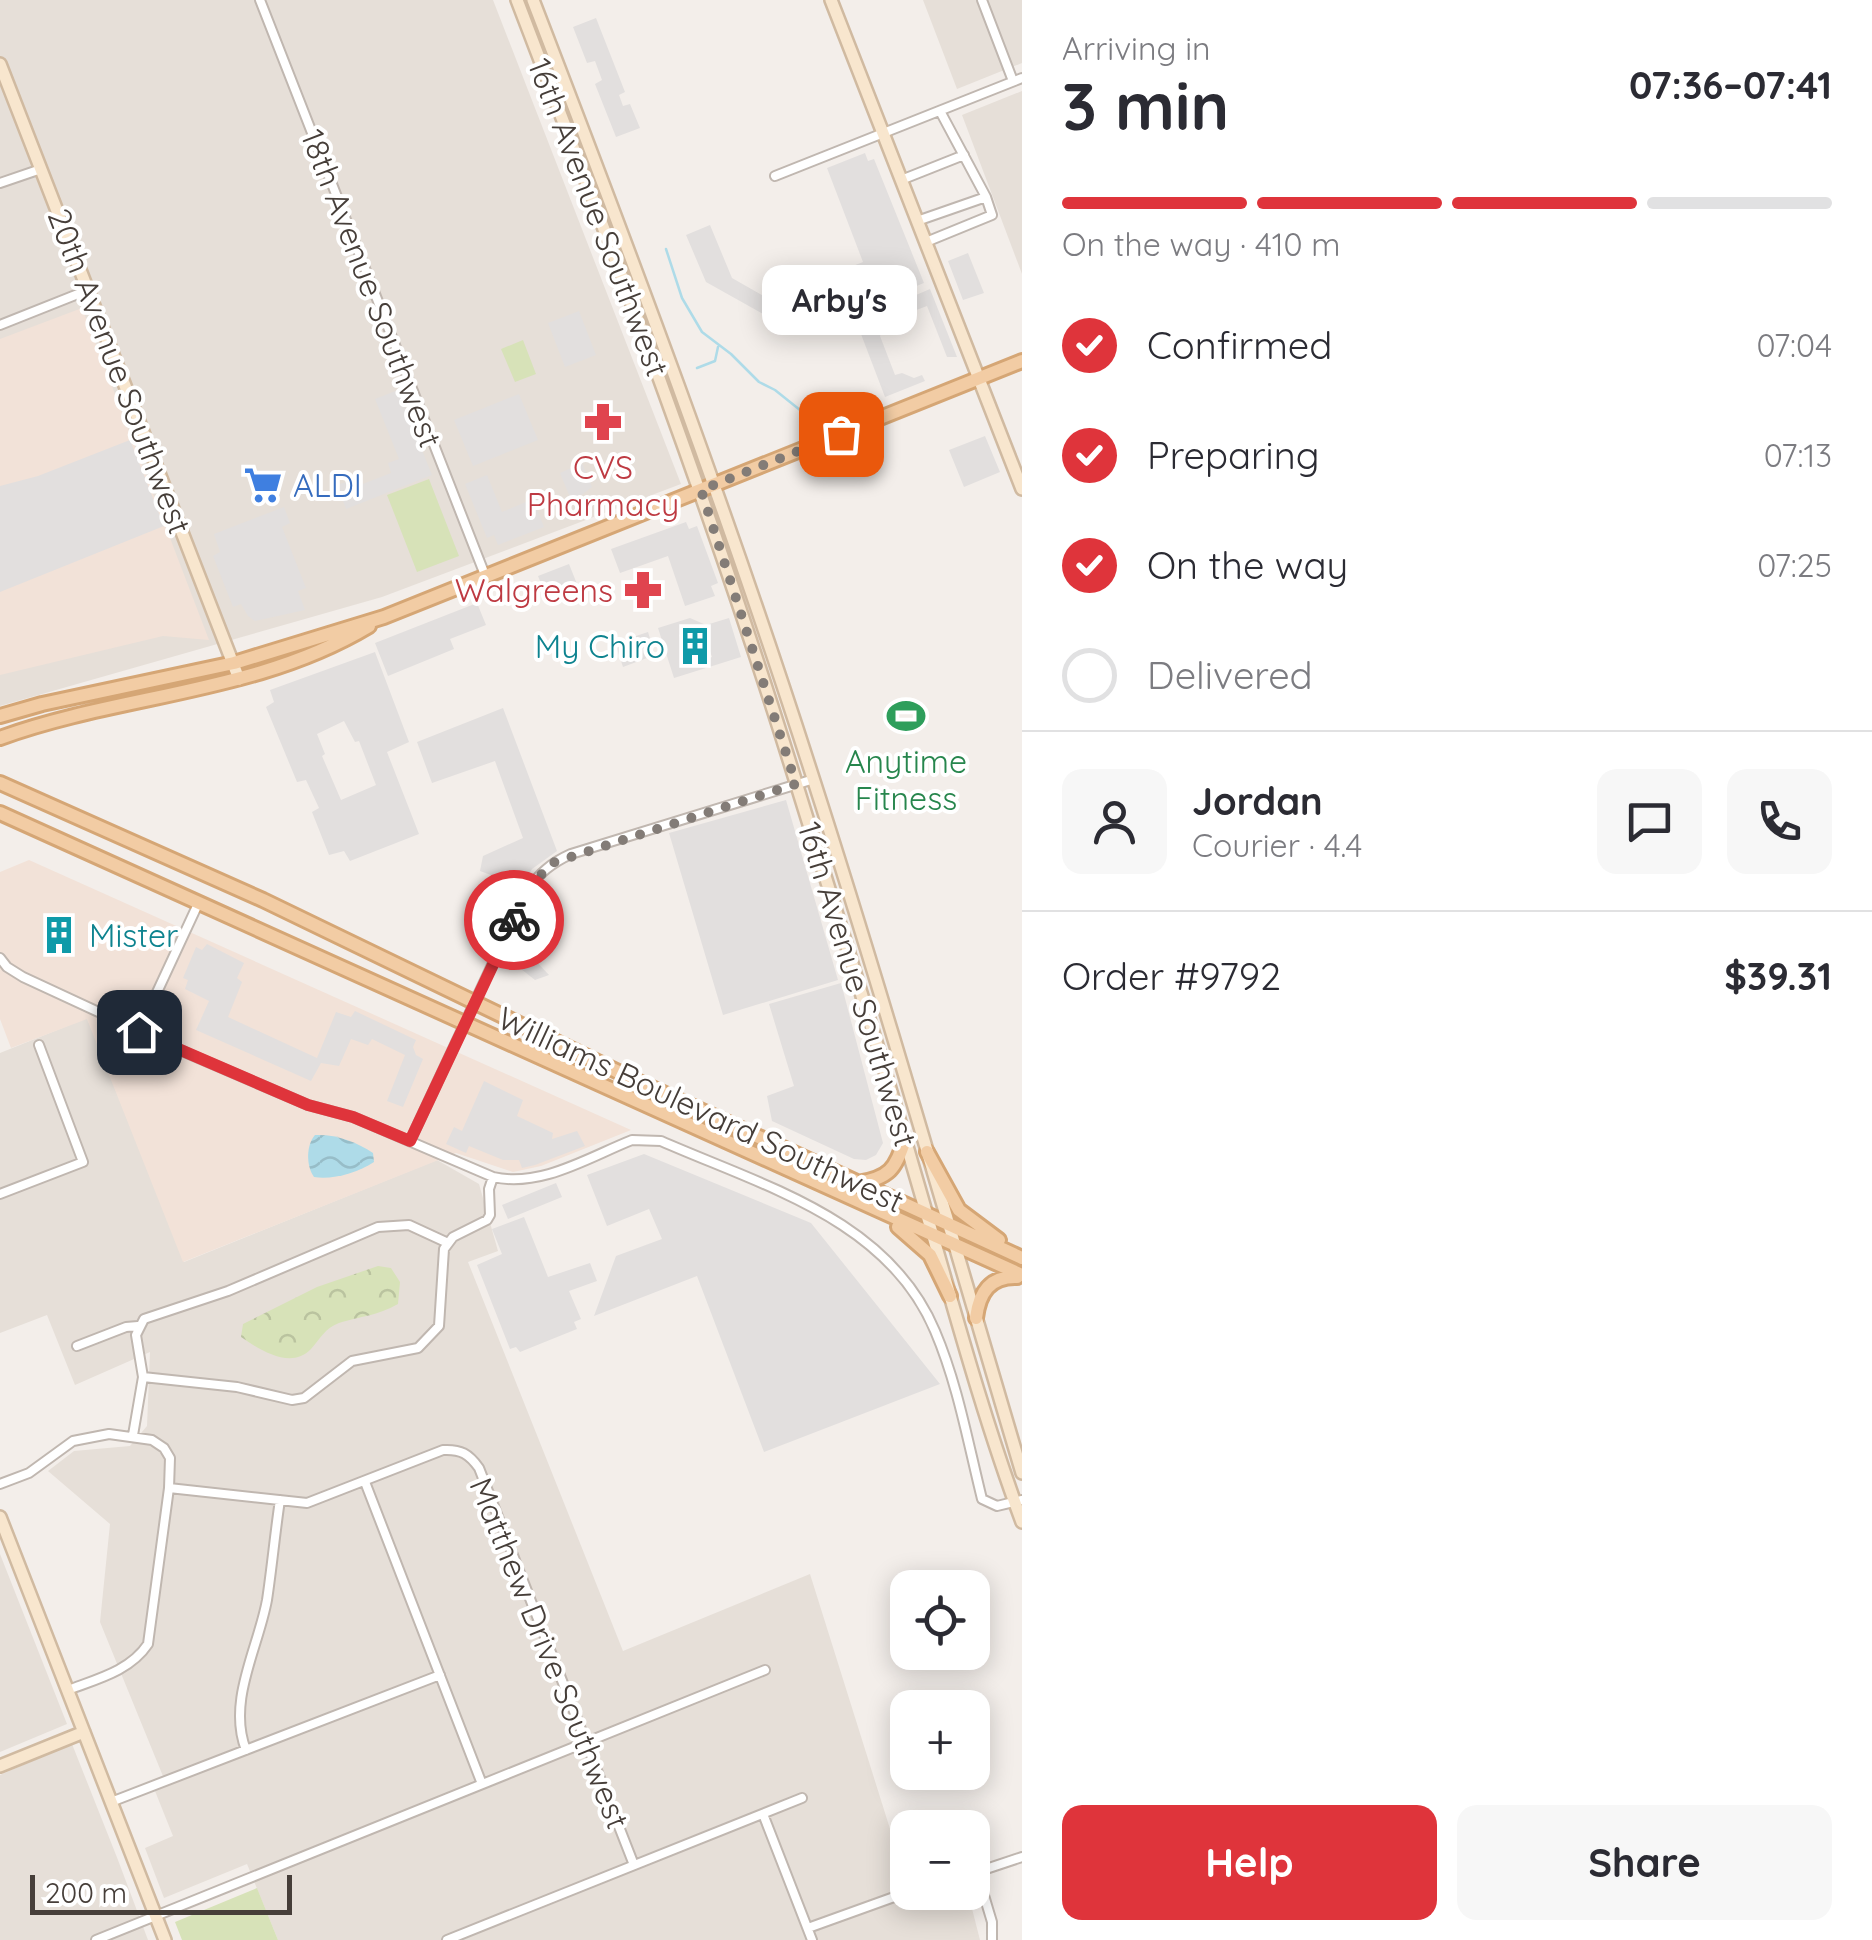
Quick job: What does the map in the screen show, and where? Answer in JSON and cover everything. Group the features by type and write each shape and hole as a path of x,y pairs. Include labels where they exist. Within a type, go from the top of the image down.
{"main road":[{"name":"16th Avenue Southwest","path":"517,0 708,488 814,779 1022,1472"},
{"name":"16th Avenue Southwest","path":"534,0 644,289 708,488 950,1296 1022,1522"},
{"path":"831,0 1022,489"},
{"name":"20th Avenue Southwest","path":"0,64 239,678"},
{"path":"0,716 234,663 384,616 1022,361"},
{"path":"3,738 53,721 188,693 239,678 332,646 384,616"},
{"path":"0,774 21,792"},
{"name":"Williams Boulevard Southwest","path":"0,783 263,900 857,1183 1022,1256"},
{"name":"Williams Boulevard Southwest","path":"0,813 1022,1276"},
{"path":"857,1183 891,1174 905,1139"},
{"path":"927,1152 959,1210 1022,1256"},
{"path":"867,1206 924,1248 950,1296"},
{"path":"976,1318 978,1302 992,1282 1005,1276 1022,1276"},
{"path":"0,1517 164,1940"},
{"path":"0,1766 84,1732"}],"street":[{"name":"18th Avenue Southwest","path":"260,0 485,575"},
{"path":"774,176 1018,79 982,0"},
{"path":"926,242 992,215 940,111"},
{"path":"901,180 964,155"},
{"path":"0,183 41,169"},
{"path":"917,221 986,198"},
{"path":"0,326 88,290"},
{"path":"410,1141 527,890 552,863 814,779"},
{"path":"139,1032 198,904"},
{"path":"0,958 22,976 139,1032 308,1105 353,1117 493,1177 512,1182 532,1180 632,1140 647,1139 662,1141 834,1218 873,1246 910,1286 935,1331 970,1441 982,1499 997,1506 1018,1501"},
{"path":"0,1194 83,1162 39,1046"},
{"path":"144,1377 237,1387 292,1400 304,1398 352,1361 418,1348 438,1326 441,1260 448,1242 486,1220 493,1177"},
{"path":"134,1435 144,1377 136,1335 144,1319 228,1291 378,1226 409,1225 448,1242"},
{"path":"77,1346 138,1326"},
{"path":"0,1484 28,1473 73,1440 110,1434 152,1440 170,1458 170,1488 148,1644 139,1658 126,1667 68,1690"},
{"name":"Matthew Drive Southwest","path":"365,1482 444,1450 470,1456 634,1866"},
{"path":"170,1488 307,1503 365,1482 482,1784"},
{"path":"246,1750 240,1735 238,1709 266,1603 280,1500"},
{"path":"96,1940 765,1670"},
{"path":"111,1802 440,1675"},
{"path":"447,1940 802,1798"},
{"path":"763,1814 812,1940"},
{"path":"990,1868 1022,1858"},
{"path":"808,1928 890,1898"},
{"path":"988,1910 992,1940"}],"shaded area":[{"path":"0,0 493,0 681,484 382,597 0,706"},
{"path":"923,0 1022,0 1022,63 957,89"},
{"path":"596,18 625,92 619,95 623,106 630,104 640,128 616,137 595,84 602,80 595,61 587,63 573,27"},
{"path":"1022,91 1022,274 962,115"},
{"path":"865,153 868,161 874,159 924,283 914,287 916,295 930,289 957,357 947,357 927,306 895,318 886,324 880,336 895,375 922,375 925,381 885,397 856,321 912,296 855,318 851,311 810,327 802,328 792,322 788,328 706,282 686,235 710,225 732,278 769,299 863,262 827,168"},
{"path":"968,253 984,293 963,300 948,261"},
{"path":"82,308 209,640 163,636 0,675 0,339"},
{"path":"579,311 596,355 565,367 548,323"},
{"path":"398,390 432,475 346,509 337,485 360,485 391,473 388,463 399,459 375,399"},
{"path":"519,394 538,440 473,466 454,420"},
{"path":"985,436 1000,472 964,487 949,450"},
{"path":"130,440 164,526 0,592 0,486 38,476"},
{"path":"582,463 592,487 572,502 560,473"},
{"path":"487,475 502,512 533,499 544,527 498,545 494,535 487,538 465,484"},
{"path":"284,507 290,523 282,527 306,588 298,591 305,610 255,621 241,604 233,607 213,556 220,552 214,534"},
{"path":"686,522 689,529 697,526 718,583 711,586 715,596 685,606 668,556 620,573 611,549"},
{"path":"569,564 579,589 548,601 538,576"},
{"path":"477,603 486,625 450,639 454,649 388,676 375,643"},
{"path":"690,618 706,625 729,618 741,657 674,678 658,628","holes":["702,628 712,657 689,665 679,635"]},
{"path":"648,632 655,655 623,667 615,643"},
{"path":"375,652 409,742 387,752 419,834 350,861 344,851 329,855 312,812 319,808 306,780 297,782 266,707 274,702 270,690","holes":["344,721 355,742 359,741 376,785 341,800 317,734"]},
{"path":"503,708 557,851 532,869 521,886 480,871 483,856 523,838 495,761 432,783 417,742"},
{"path":"786,800 838,980 723,1015 669,833"},
{"path":"29,860 631,1130 541,1166 513,1172 456,1153 183,1262 87,1019 11,1048 0,1019 0,872"},
{"path":"534,905 554,914 534,959 549,975 535,980 512,962 521,958 522,951 516,942"},
{"path":"207,944 244,963 237,978 242,982 228,1017 317,1058 336,1012 351,1017 355,1011 416,1040 413,1047 423,1059 403,1107 387,1101 405,1055 372,1039 368,1045 351,1039 339,1066 321,1063 311,1081 196,1030 209,1001 185,989 188,980 183,978 196,947 202,950"},
{"path":"841,983 883,1143 876,1155 866,1160 854,1159 772,1121 767,1096 794,1086 769,1004"},
{"path":"87,1018 184,1262 437,1160 479,1184 498,1251 468,1262 623,1651 810,1574 890,1829 890,1910 972,1910 980,1940 278,1940 247,1864 164,1898 145,1848 173,1836 155,1791 167,1786 100,1622 110,1524 48,1471 74,1451 130,1446 147,1426 150,1352 75,1385 47,1315 0,1333 0,1053"},
{"path":"484,1081 523,1100 517,1116 553,1133 552,1139 577,1131 585,1146 522,1168 519,1160 503,1160 469,1146 466,1153 446,1144 454,1127 462,1131"},
{"path":"644,1154 811,1223 940,1384 764,1452 697,1276 594,1316 616,1256 662,1239 649,1209 607,1226 587,1175"},
{"path":"556,1183 562,1197 508,1219 502,1205"},
{"path":"524,1217 548,1277 590,1263 597,1281 569,1291 581,1319 574,1322 577,1329 520,1352 516,1347 510,1349 477,1265 502,1254 492,1229"},
{"path":"0,1554 67,1724 0,1752"},
{"path":"72,1744 148,1940 0,1940 0,1775"}],"green space":[{"path":"523,340 536,374 515,382 501,349"},
{"path":"429,479 459,556 417,572 387,495"},
{"path":"378,1266 391,1268 400,1282 398,1304 334,1325 303,1355 276,1356 241,1337 243,1324 317,1287"},
{"path":"257,1888 278,1940 182,1940 175,1922"}],"water":[{"path":"315,1135 353,1142 373,1153 374,1162 345,1175 314,1177 308,1156"}],"waterway":[{"path":"666,249 682,298 702,332 759,382 800,410"},
{"path":"697,368 715,361 718,347"}],"way so far":[{"path":"514,920 527,890 552,863 796,784 701,490 841,434"}],"place":[{"name":"CVS Pharmacy","path":"603,422"},
{"name":"Arby's","path":"841,434"},
{"name":"ALDI","path":"263,485"},
{"name":"Walgreens","path":"643,590"},
{"name":"My Chiro","path":"695,646"},
{"name":"Anytime Fitness","path":"906,716"},
{"name":"Mister","path":"59,935"}],"route":[{"path":"139,1032 308,1105 353,1117 410,1141 514,920"}]}
